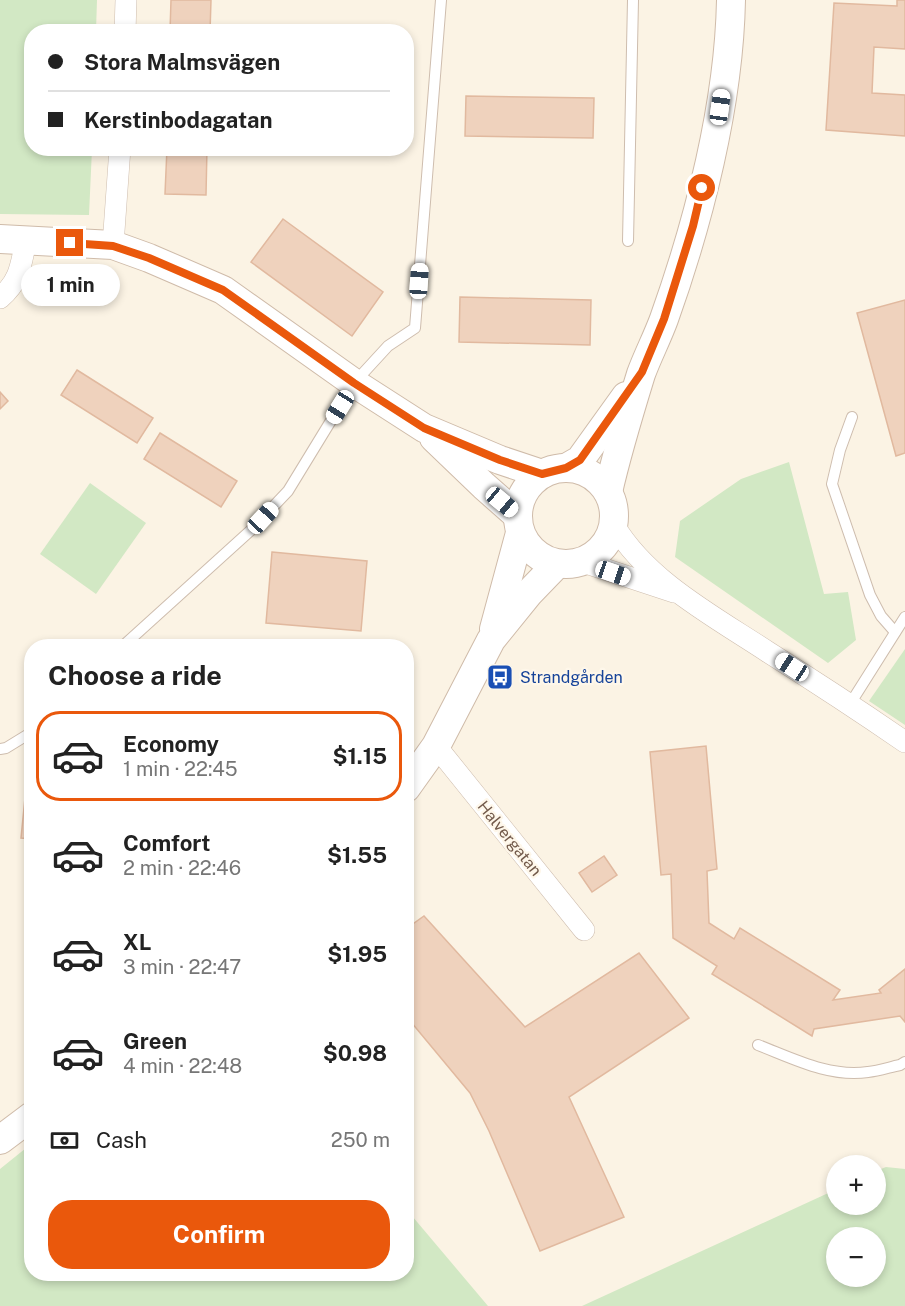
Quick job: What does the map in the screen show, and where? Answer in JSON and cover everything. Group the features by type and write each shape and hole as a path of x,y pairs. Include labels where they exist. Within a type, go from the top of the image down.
{"street":[{"path":"124,24 126,0"},
{"path":"608,492 642,372 664,319 693,226 716,130 730,35 731,0"},
{"path":"113,246 119,156"},
{"path":"0,298 11,288 19,274 13,240 113,246 149,258 223,290 354,383 424,428 500,460 554,471 575,469 591,475 604,485 614,508 614,525 605,545 597,554 570,563 529,593 491,640 436,746 414,777"},
{"path":"491,640 525,490 554,471 580,460 642,372"},
{"path":"424,428 484,486 519,524 529,547 539,556 677,593"},
{"path":"614,525 620,536 677,593 905,742"},
{"name":"Halvergatan","path":"436,746 584,930"},
{"path":"0,1140 24,1122"}],"lane":[{"path":"131,639 250,531 288,491 354,383 388,346 415,328 441,0"},
{"path":"628,241 633,0"},
{"path":"852,417 840,450 832,484 870,595 881,616 895,632"},
{"path":"850,704 905,616"},
{"path":"2,750 24,737"},
{"path":"758,1045 804,1063 840,1072 866,1072 905,1062"}],"green space":[{"path":"0,0 97,0 96,24 24,24 24,156 92,156 89,215 0,214"},
{"path":"789,462 824,594 848,592 856,640 828,663 675,557 680,521 741,479"},
{"path":"90,483 146,523 96,594 40,554"},
{"path":"905,649 905,725 869,701"},
{"path":"24,1150 24,1281 414,1281 414,1218 488,1306 0,1306 0,1169"},
{"path":"886,1167 905,1169 905,1306 582,1306 826,1194 826,1215 886,1215"}],"building":[{"path":"171,0 211,0 210,24 170,24"},
{"path":"897,0 905,0 905,49 874,47 872,93 905,95 905,136 826,130 834,3 897,6"},
{"path":"466,96 594,98 593,138 465,136"},
{"path":"167,156 207,156 206,195 165,194"},
{"path":"283,219 383,292 352,336 251,262"},
{"path":"460,297 591,300 590,345 459,342"},
{"path":"905,300 905,453 896,456 857,313"},
{"path":"77,370 153,418 137,443 61,395"},
{"path":"0,392 8,401 0,409"},
{"path":"160,433 237,481 221,507 144,459"},
{"path":"272,552 367,561 361,631 266,623"},
{"path":"706,746 717,869 707,871 709,923 734,939 740,928 840,990 833,1000 881,993 879,990 905,969 905,1022 900,1016 814,1029 812,1036 712,974 717,966 673,938 671,874 661,875 650,752"},
{"path":"24,808 24,838 21,838"},
{"path":"604,856 617,875 592,892 579,873"},
{"path":"424,916 525,1027 639,953 689,1018 569,1097 624,1217 540,1251 489,1131 470,1093 414,1026 414,923"}],"place":[{"name":"Strandgården","path":"500,677"}],"route":[{"path":"70,243 113,246 149,258 223,290 354,383 424,428 500,460 542,474 566,468 580,460 642,372 664,319 693,226 702,188"}]}
